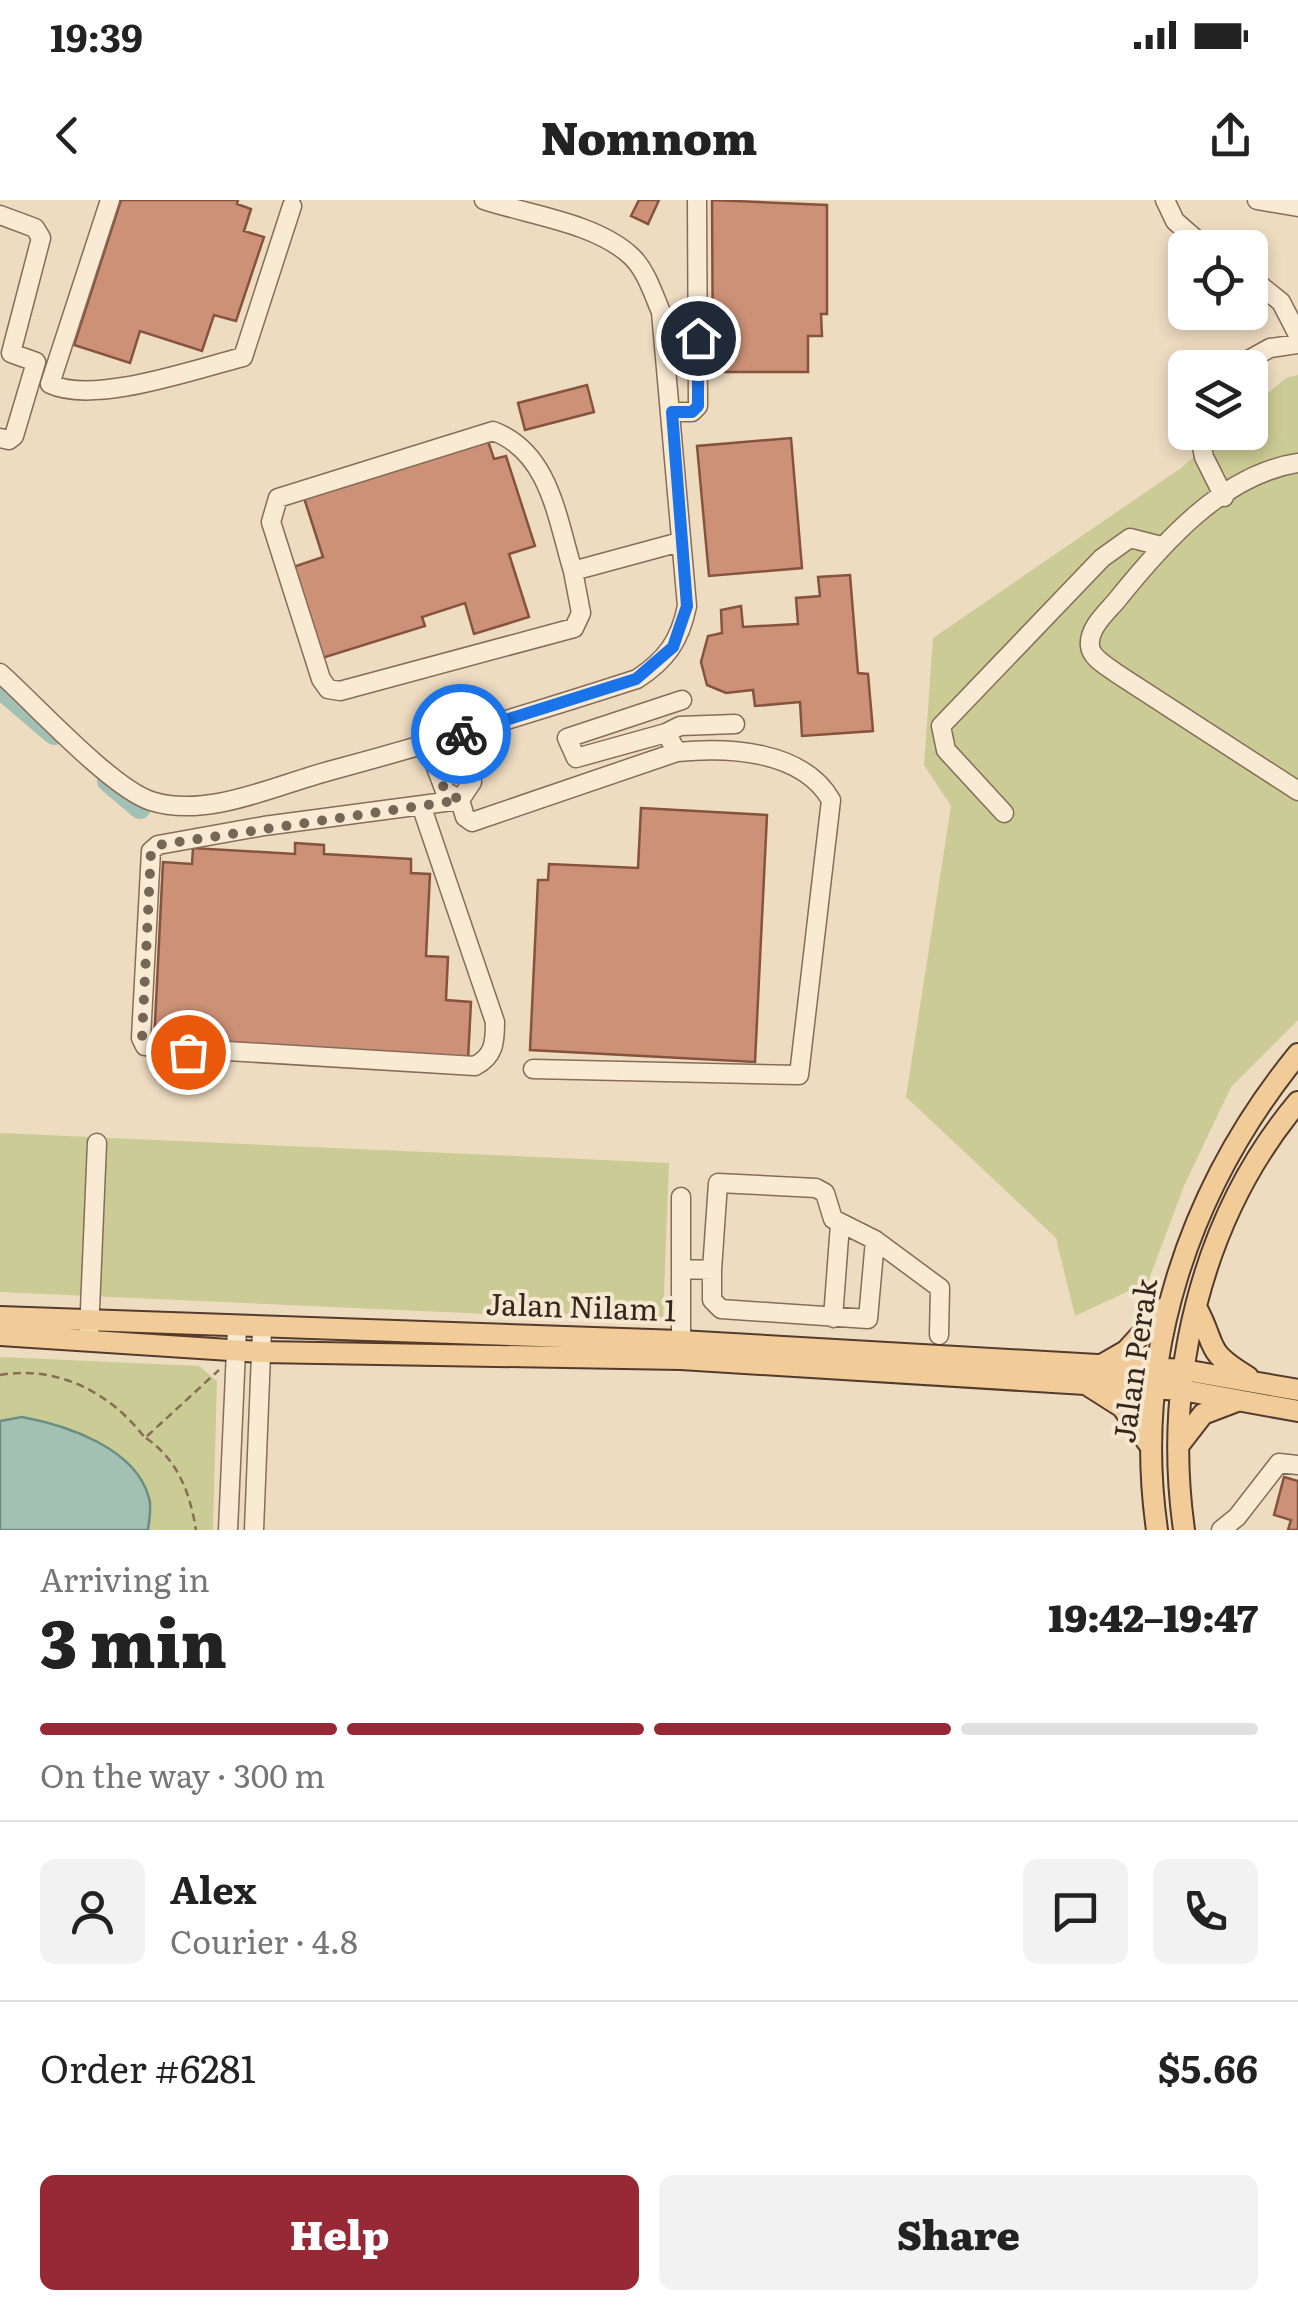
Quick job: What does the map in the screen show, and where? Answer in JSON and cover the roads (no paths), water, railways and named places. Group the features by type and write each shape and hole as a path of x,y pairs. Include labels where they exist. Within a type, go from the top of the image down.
{"main road":[{"name":"Jalan Perak","path":"1157,1530 1151,1447 1170,1302 1199,1210 1220,1164 1253,1110 1298,1054"},
{"name":"Jalan Perak","path":"1184,1530 1178,1447 1183,1380 1195,1306 1225,1218 1298,1102"},
{"path":"1151,1447 1092,1376 1126,1352 1170,1302"},
{"path":"1195,1306 1210,1346 1223,1362 1258,1382"},
{"name":"Jalan Nilam 1","path":"0,1317 235,1360 261,1352 681,1350"},
{"name":"Jalan Nilam 1","path":"0,1335 237,1328 1183,1380"},
{"path":"1183,1380 1258,1382 1298,1390"},
{"path":"1183,1380 1239,1400 1298,1411"},
{"path":"1178,1447 1203,1414 1239,1400"}],"street":[{"path":"110,200 50,384 64,390 146,381 243,357 292,206"},
{"path":"0,673 111,774 149,800 182,806 224,801 461,734 636,679 658,665 673,647 687,606 661,312 648,279 632,256 601,237 484,200"},
{"path":"672,412 692,412 698,406 697,200"},
{"path":"1165,200 1175,221 1185,230"},
{"path":"1257,200 1298,207"},
{"path":"0,216 35,228 42,238 11,353 36,362 14,436 10,440 0,438"},
{"path":"1268,292 1281,302 1298,335"},
{"path":"1266,350 1298,344"},
{"path":"494,431 517,439 536,460 573,572 582,613 574,628 340,691 328,689 321,679 271,522 272,509 278,498 494,431"},
{"path":"1203,450 1224,497"},
{"path":"1298,463 1278,466 1224,497 1161,546 1094,627 1090,646 1096,658 1298,791"},
{"path":"1004,813 946,750 941,726 1102,558 1130,538 1161,546"},
{"path":"573,572 680,542"},
{"path":"682,700 569,736 566,742 580,758 680,726 735,724"},
{"path":"666,732 677,752"},
{"path":"422,808 496,1022 495,1044 488,1060 475,1066 145,1046 142,1038 151,851 158,845 264,826 460,800 472,782 461,734"},
{"path":"427,744 445,791 460,800 464,818 483,821 677,752 760,754 823,786 831,800 799,1075 787,1078 533,1068"},
{"path":"89,1331 97,1143"},
{"path":"875,1240 870,1318 722,1309 712,1300 716,1188 721,1182 816,1188 825,1193 830,1214 840,1224 875,1240 940,1288 939,1335"},
{"path":"681,1197 681,1350"},
{"path":"833,1318 840,1224"},
{"path":"681,1269 712,1270"},
{"path":"228,1530 237,1328"},
{"path":"254,1530 262,1329"},
{"path":"1221,1530 1237,1517 1279,1463 1298,1465"}],"waterway":[{"path":"0,688 54,734"},
{"path":"108,781 140,808"}]}
